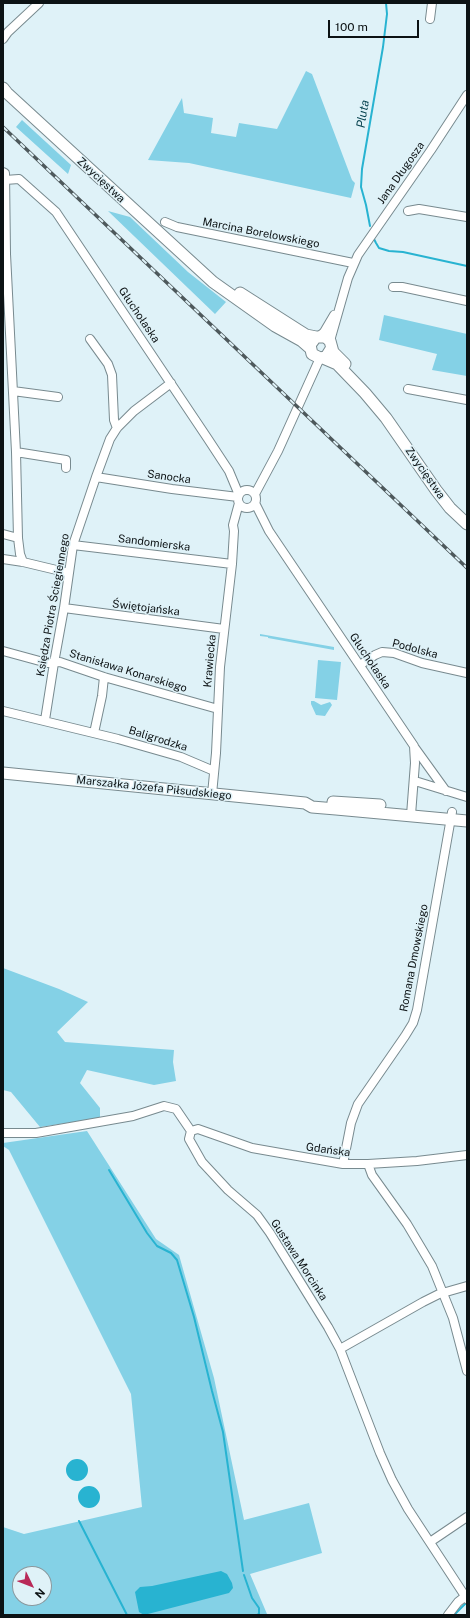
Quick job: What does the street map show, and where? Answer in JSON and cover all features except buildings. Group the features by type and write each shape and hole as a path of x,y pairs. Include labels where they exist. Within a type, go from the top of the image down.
{"main road":[{"name":"Zwycięstwa","path":"4,91 216,285 274,326 302,341 310,348"},
{"name":"Zwycięstwa","path":"196,267 215,277 306,335 317,337"},
{"path":"317,337 325,337 331,345 328,355 321,358 314,356 310,348 311,342 317,337"},
{"name":"Zwycięstwa","path":"331,345 337,357 362,380 371,391 381,406 386,418"},
{"name":"Zwycięstwa","path":"321,358 332,361 346,373 386,418 436,490 450,508 467,524"},
{"name":"Marszałka Józefa Piłsudskiego","path":"3,773 305,803 312,807 451,815 467,814"},
{"name":"Marszałka Józefa Piłsudskiego","path":"451,815 467,821"}],"street":[{"path":"3,39 6,33 39,3"},
{"path":"430,19 432,3"},
{"name":"Jana Długosza","path":"353,263 467,95"},
{"path":"4,176 6,254 16,452 18,538 20,554 24,562"},
{"name":"Głuchołaska","path":"4,176 20,179 56,212 229,471 242,495"},
{"path":"408,211 419,209 467,217"},
{"name":"Marcina Borelowskiego","path":"165,222 177,227 353,263"},
{"path":"331,345 340,304 353,263"},
{"path":"393,287 402,287 467,301"},
{"path":"317,337 325,330 340,304"},
{"path":"90,339 108,364 112,375 114,420 117,428"},
{"name":"Krawiecka","path":"255,494 297,411 321,358"},
{"name":"Księdza Piotra Ściegiennego","path":"45,720 73,545 96,476 110,439 117,428 134,411 171,383"},
{"path":"408,389 467,400"},
{"path":"13,391 58,397"},
{"path":"16,452 66,460 66,468"},
{"name":"Krawiecka","path":"212,794 220,667 232,564 233,525 242,495 251,488 269,465"},
{"name":"Sanocka","path":"96,476 172,490 242,495"},
{"path":"255,494 250,506 242,506 242,495 255,494"},
{"name":"Głuchołaska","path":"250,506 269,531 414,746"},
{"name":"Krawiecka","path":"234,531 239,518 250,506"},
{"path":"3,534 18,538"},
{"name":"Sandomierska","path":"73,545 232,564"},
{"path":"3,559 24,562 69,573"},
{"name":"Świętojańska","path":"64,608 224,629"},
{"name":"Stanisława Konarskiego","path":"3,651 48,663 60,662 104,677 218,709"},
{"name":"Podolska","path":"360,665 382,652 394,653 422,663 467,673"},
{"path":"94,732 102,696 104,677"},
{"name":"Baligrodzka","path":"3,711 94,732 181,757 214,771"},
{"path":"411,812 415,781 414,746"},
{"path":"414,746 446,791"},
{"path":"415,781 467,797"},
{"name":"Romana Dmowskiego","path":"343,1164 351,1123 358,1104 413,1023 417,1010 451,815"},
{"name":"Gustawa Morcinka","path":"3,1133 36,1133 133,1116 164,1106 176,1108 191,1131 189,1139 202,1162 228,1190 257,1215 313,1302 340,1349 392,1480 408,1509 466,1597 458,1602 448,1615"},
{"name":"Gdańska","path":"191,1131 198,1129 252,1148 343,1164 437,1160 467,1155"},
{"path":"368,1164 372,1175 415,1236 432,1266 453,1318 467,1371"},
{"path":"340,1349 423,1302 444,1293 467,1286"},
{"path":"430,1542 467,1517"}],"shaded area":[{"path":"306,71 312,74 352,180 355,183 351,198 189,163 148,160 182,98 184,113 213,118 211,133 236,137 239,123 277,129"},
{"path":"22,120 71,165 68,174 16,127"},
{"path":"108,211 130,217 188,272 226,302 215,314"},
{"path":"384,315 467,334 467,376 432,370 437,354 379,340"},
{"path":"260,634 334,647 334,650 268,638 260,636"},
{"path":"318,660 341,662 337,700 315,698"},
{"path":"311,701 321,705 330,702 332,705 325,716 316,715"},
{"path":"3,968 59,989 88,1002 57,1032 65,1042 174,1050 173,1062 176,1081 154,1085 87,1070 80,1083 100,1108 100,1118 40,1127 11,1092 3,1090"},
{"path":"87,1131 156,1239 179,1255 214,1378 244,1520 309,1503 322,1553 250,1574 267,1614 3,1615 3,1527 24,1534 142,1507 131,1394 9,1150 3,1146 3,1143"},
{"path":"77,1459 85,1462 88,1470 85,1478 77,1481 69,1478 66,1470 69,1462"},
{"path":"89,1486 97,1489 100,1497 97,1505 89,1508 81,1505 78,1497 81,1489"},
{"path":"221,1571 227,1574 232,1583 233,1588 229,1593 144,1615 139,1612 135,1592 140,1587 152,1586"}],"waterway":[{"name":"Pluta","path":"370,226 361,187 362,169 383,47 387,14 386,3"},
{"name":"Pluta","path":"374,239 379,248 389,251 403,252 467,266"},
{"path":"109,1170 147,1233 157,1246 171,1253 177,1260 194,1317 223,1432 243,1571"},
{"path":"79,1521 127,1615"},
{"path":"244,1575 252,1598 259,1608 259,1614 257,1615"},
{"name":"Pluta","path":"454,1615 467,1602"}],"railway":[{"path":"3,127 467,568"}]}
